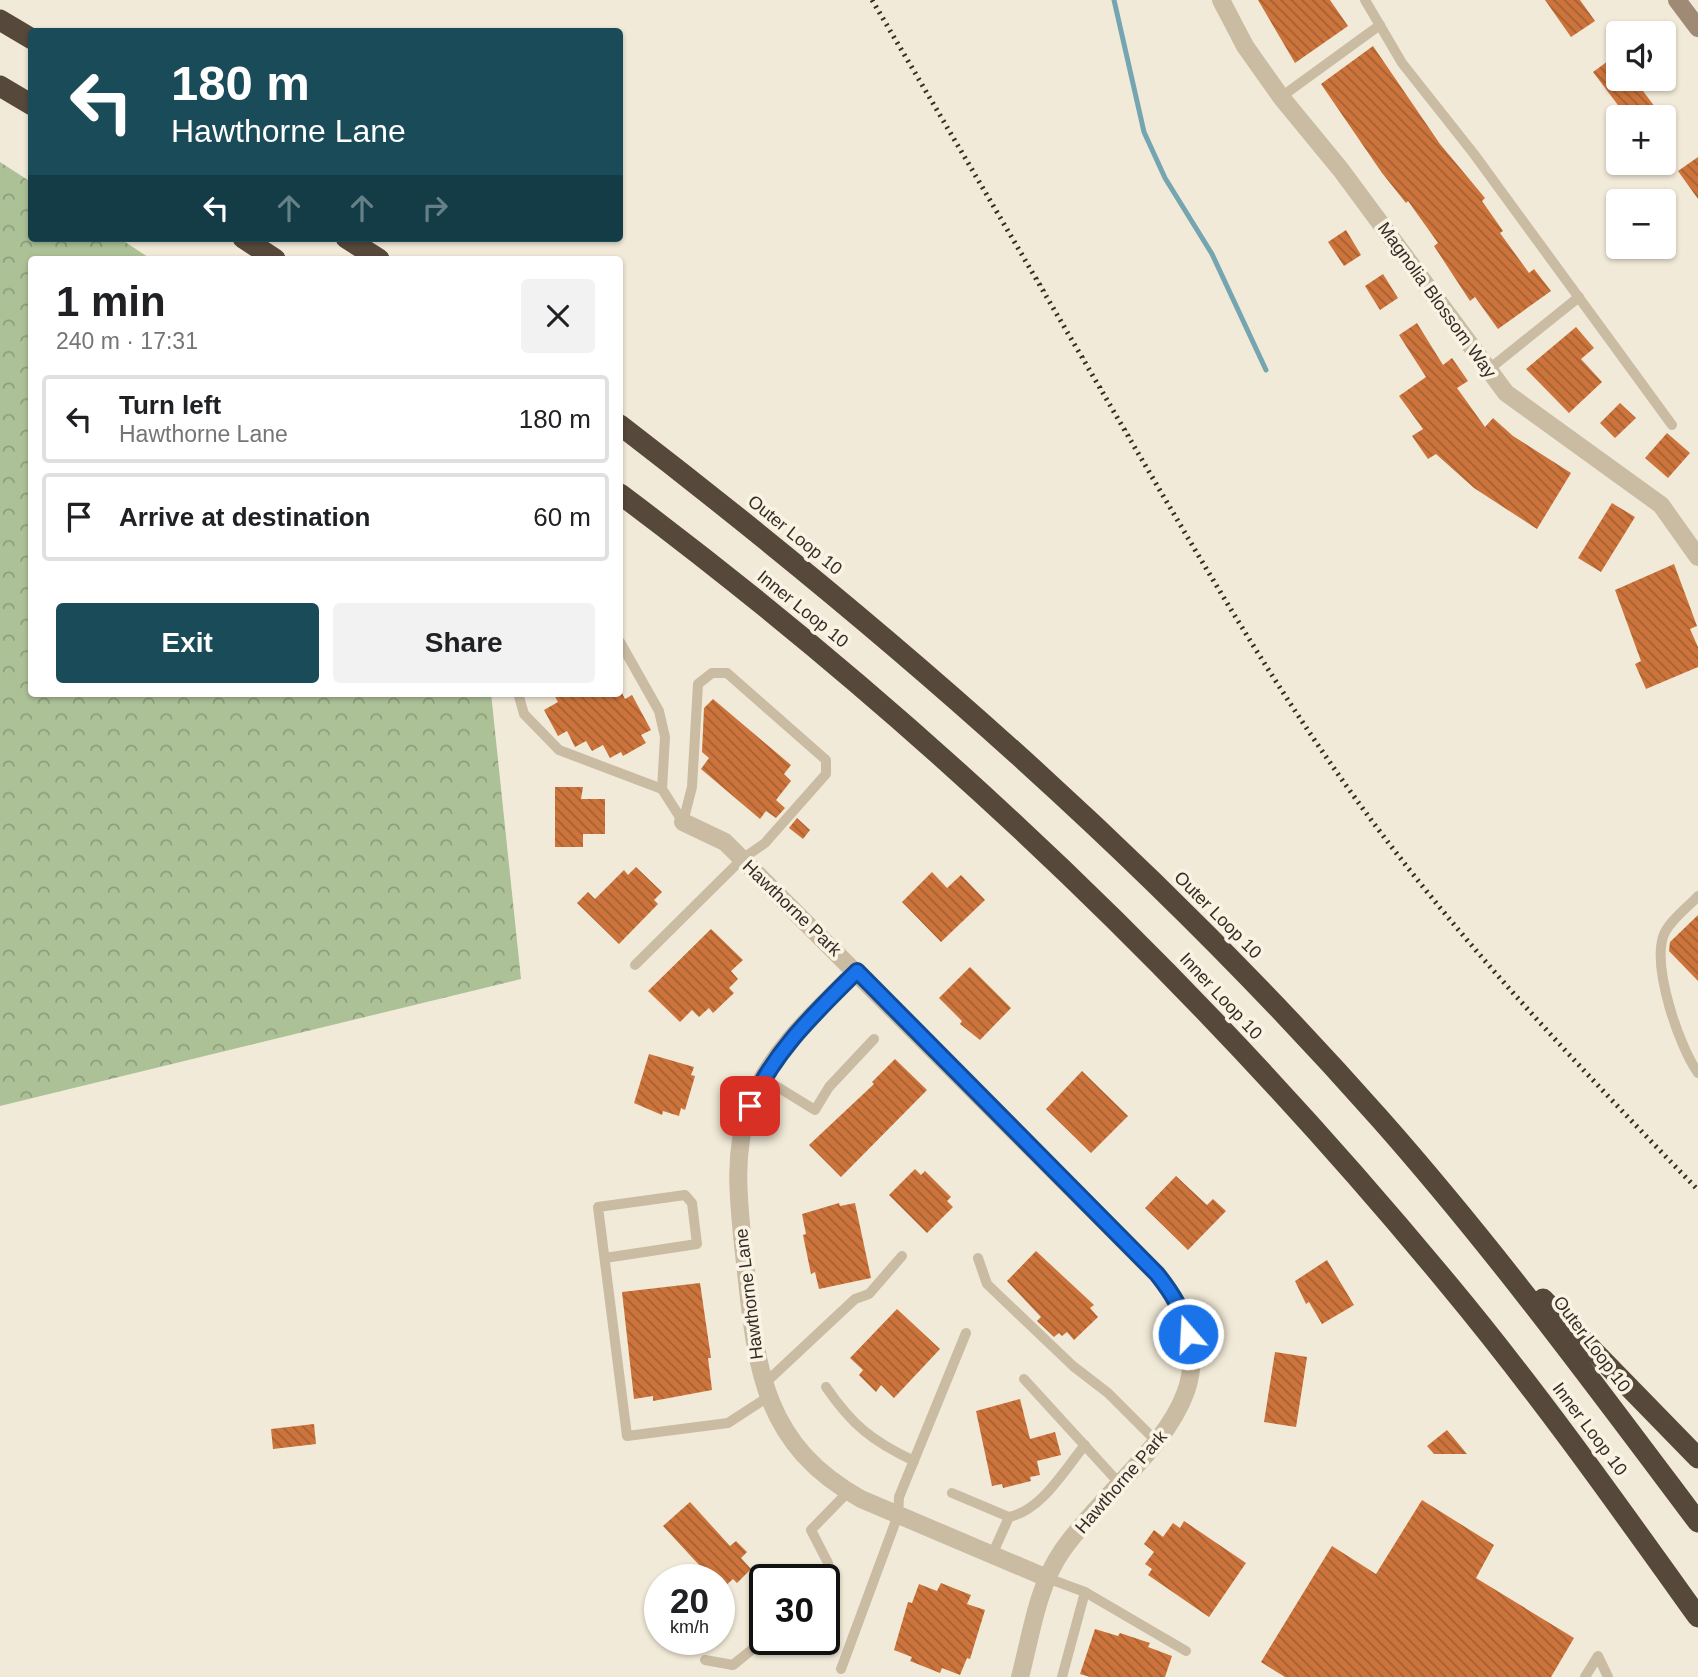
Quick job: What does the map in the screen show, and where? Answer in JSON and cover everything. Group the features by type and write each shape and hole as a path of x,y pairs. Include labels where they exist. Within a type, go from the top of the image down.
{"highway":[{"path":"0,20 28,38"},
{"path":"0,86 28,103"},
{"path":"249,242 270,256"},
{"path":"352,242 374,256"},
{"name":"Outer Loop 10","path":"623,427 937,681 1078,809 1191,919 1379,1117 1474,1228 1698,1522"},
{"name":"Inner Loop 10","path":"623,496 755,599 968,778 1146,950 1358,1178 1449,1285 1569,1438 1698,1617"},
{"path":"1474,1228 1698,1458"}],"street":[{"name":"Magnolia Blossom Way","path":"1221,0 1245,46 1341,170 1488,370 1519,404 1661,505 1698,557"},
{"path":"1677,0 1698,28"},
{"name":"Hawthorne Park","path":"683,822 725,842 857,971 1157,1274 1173,1294 1184,1317 1191,1363 1188,1388 1180,1409 1157,1442 1074,1535 1047,1578 1020,1677"},
{"name":"Hawthorne Lane","path":"857,971 800,1028 763,1078 742,1131 738,1157 738,1194 755,1358 766,1391 793,1443 810,1463 848,1492 1047,1578"}],"lane":[{"path":"1365,0 1402,63 1474,154 1672,425"},
{"path":"1282,97 1380,25"},
{"path":"1488,370 1579,297"},
{"path":"623,647 659,711 665,737 662,789 683,822"},
{"path":"635,965 742,859 765,843 826,774 826,760 727,673 719,671 698,684 692,787 683,822"},
{"path":"519,697 524,714 559,750 662,789"},
{"path":"1698,895 1663,936 1660,970 1688,1058 1698,1073"},
{"path":"763,1078 815,1110 829,1087 874,1039"},
{"path":"605,1258 697,1244 692,1203 685,1195 598,1208 627,1436 728,1423 766,1391 855,1299 869,1294 902,1256"},
{"path":"978,1258 987,1284 1073,1366 1108,1393 1157,1442"},
{"path":"841,1669 898,1515 900,1497 966,1333"},
{"path":"1024,1379 1119,1483"},
{"path":"826,1387 846,1416 875,1442 914,1461"},
{"path":"952,1493 1009,1517 1032,1508 1085,1446"},
{"path":"828,1564 811,1530 848,1492"},
{"path":"992,1555 1009,1517"},
{"path":"1047,1578 1085,1592 1186,1651"},
{"path":"1062,1677 1085,1592"},
{"path":"705,1660 733,1665 749,1652"},
{"path":"1585,1677 1598,1656 1608,1677"}],"green space":[{"path":"0,162 28,180 28,242 125,242 146,256 28,256 28,697 491,697 521,979 0,1106"}],"building":[{"path":"1258,0 1330,0 1348,26 1295,63"},
{"path":"1545,0 1580,0 1595,21 1571,37"},
{"path":"1373,46 1440,144 1485,198 1482,201 1503,231 1500,233 1529,273 1534,269 1551,291 1498,329 1475,297 1470,301 1434,246 1438,243 1408,201 1406,203 1382,173 1321,84"},
{"path":"1606,62 1606,89 1593,72"},
{"path":"1607,91 1643,91 1654,105 1618,105"},
{"path":"1698,157 1698,199 1678,171"},
{"path":"1346,230 1361,255 1344,266 1328,242"},
{"path":"1383,274 1398,298 1380,310 1365,286"},
{"path":"1417,323 1443,365 1452,358 1468,381 1457,388 1485,427 1493,418 1513,436 1571,473 1537,529 1474,488 1436,454 1428,459 1412,436 1423,429 1399,396 1426,377 1399,335"},
{"path":"1576,327 1594,348 1581,359 1602,382 1569,413 1526,369"},
{"path":"1620,403 1636,418 1615,438 1600,423"},
{"path":"1667,433 1690,453 1668,478 1645,458"},
{"path":"1612,503 1635,517 1601,572 1578,558"},
{"path":"1674,564 1697,626 1690,629 1698,647 1698,667 1646,689 1635,664 1641,661 1615,590"},
{"path":"623,695 625,699 632,695 651,730 641,735 646,743 623,756 621,752 610,758 603,745 592,751 586,741 575,747 567,731 558,736 544,710 558,702 555,697"},
{"path":"713,699 791,765 784,774 791,781 776,800 785,808 776,818 766,811 760,819 701,769 709,758 702,752 704,708"},
{"path":"555,787 583,787 581,799 605,799 605,834 583,834 583,847 555,847"},
{"path":"797,818 810,830 803,839 789,828"},
{"path":"636,867 662,892 654,900 658,904 619,944 577,903 588,892 595,899 624,870 628,875"},
{"path":"932,872 947,888 961,875 985,900 941,942 902,902"},
{"path":"1698,915 1698,981 1669,951 1670,942"},
{"path":"711,929 743,960 731,971 738,979 729,988 734,993 713,1013 709,1008 699,1017 692,1010 680,1022 648,991"},
{"path":"970,967 1011,1008 980,1040 960,1024 962,1021 939,998"},
{"path":"649,1054 694,1067 691,1075 695,1076 685,1110 681,1108 679,1116 663,1111 662,1115 634,1103"},
{"path":"895,1059 927,1090 841,1177 809,1145 874,1084 872,1082"},
{"path":"1082,1071 1128,1116 1091,1153 1046,1109"},
{"path":"915,1169 921,1175 925,1171 951,1197 947,1201 953,1207 927,1233 889,1195"},
{"path":"1176,1176 1207,1205 1213,1199 1226,1211 1188,1250 1145,1208"},
{"path":"839,1203 840,1206 855,1203 871,1278 819,1289 815,1272 811,1274 803,1235 806,1234 802,1214"},
{"path":"1036,1251 1094,1305 1090,1308 1098,1317 1074,1340 1067,1332 1054,1337 1037,1321 1041,1317 1007,1281"},
{"path":"1327,1260 1354,1305 1322,1324 1309,1302 1306,1304 1295,1281"},
{"path":"700,1283 711,1358 708,1358 712,1390 653,1401 653,1396 634,1399 622,1292"},
{"path":"897,1309 940,1349 894,1398 881,1385 876,1392 859,1375 863,1370 850,1358"},
{"path":"1275,1352 1307,1357 1296,1427 1264,1422"},
{"path":"1020,1399 1030,1439 1055,1432 1061,1455 1037,1461 1040,1475 1030,1477 1031,1481 1003,1488 1002,1484 992,1486 976,1411"},
{"path":"314,1424 316,1444 273,1449 271,1429"},
{"path":"1447,1430 1467,1454 1434,1454 1427,1446"},
{"path":"1422,1500 1494,1545 1476,1578 1574,1638 1551,1677 1285,1677 1261,1662 1332,1546 1376,1574"},
{"path":"690,1502 730,1546 736,1541 747,1552 741,1558 749,1567 749,1571 737,1583 735,1564 698,1564 663,1526"},
{"path":"1184,1521 1246,1563 1209,1617 1148,1575 1152,1569 1145,1564 1154,1552 1144,1544 1154,1530 1163,1537 1173,1523 1180,1528"},
{"path":"941,1583 971,1595 967,1604 985,1610 970,1659 967,1658 960,1675 942,1668 940,1673 910,1661 912,1657 894,1650 908,1602 912,1603 919,1584 937,1591"},
{"path":"1095,1629 1118,1636 1120,1633 1150,1643 1148,1647 1172,1656 1165,1677 1090,1677 1080,1674"}],"waterway":[{"path":"1114,0 1144,132 1165,178 1212,254 1266,370"}],"railway":[{"path":"872,0 1219,590 1344,783 1415,877 1492,969 1573,1059 1698,1190"}],"route":[{"path":"750,1106 761,1081 777,1056 800,1028 857,971 1157,1274 1173,1294 1184,1317 1188,1334"}]}
